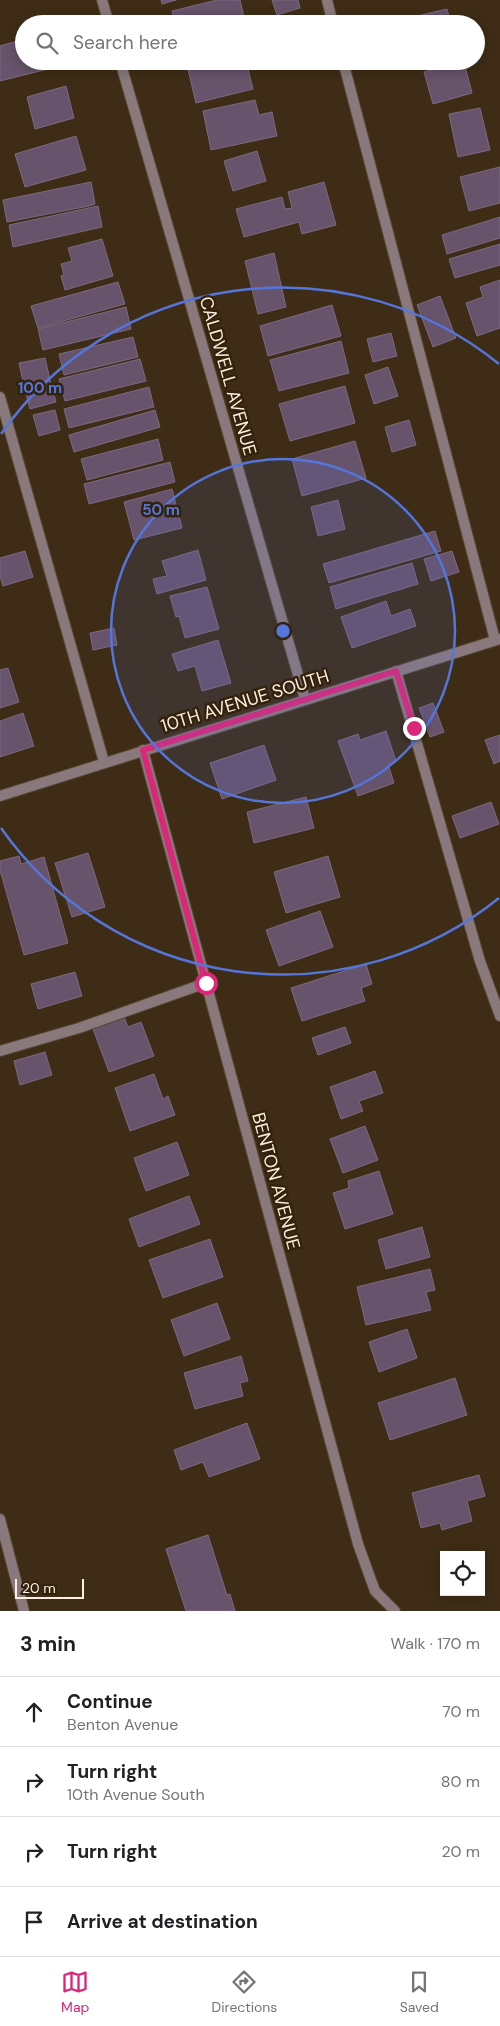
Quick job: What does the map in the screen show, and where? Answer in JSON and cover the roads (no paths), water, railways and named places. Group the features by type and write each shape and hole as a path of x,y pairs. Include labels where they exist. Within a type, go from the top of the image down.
{"street":[{"path":"102,0 106,15"},
{"path":"327,0 331,15"},
{"name":"CALDWELL AVENUE","path":"123,70 305,699"},
{"path":"345,70 498,639"},
{"path":"0,397 104,762"},
{"name":"10TH AVENUE SOUTH","path":"0,796 498,639"},
{"path":"396,671 480,961 500,1016"},
{"name":"BENTON AVENUE","path":"143,750 358,1544 376,1592 395,1611"},
{"path":"0,1051 79,1028 206,983"},
{"path":"0,1520 24,1611"}]}
